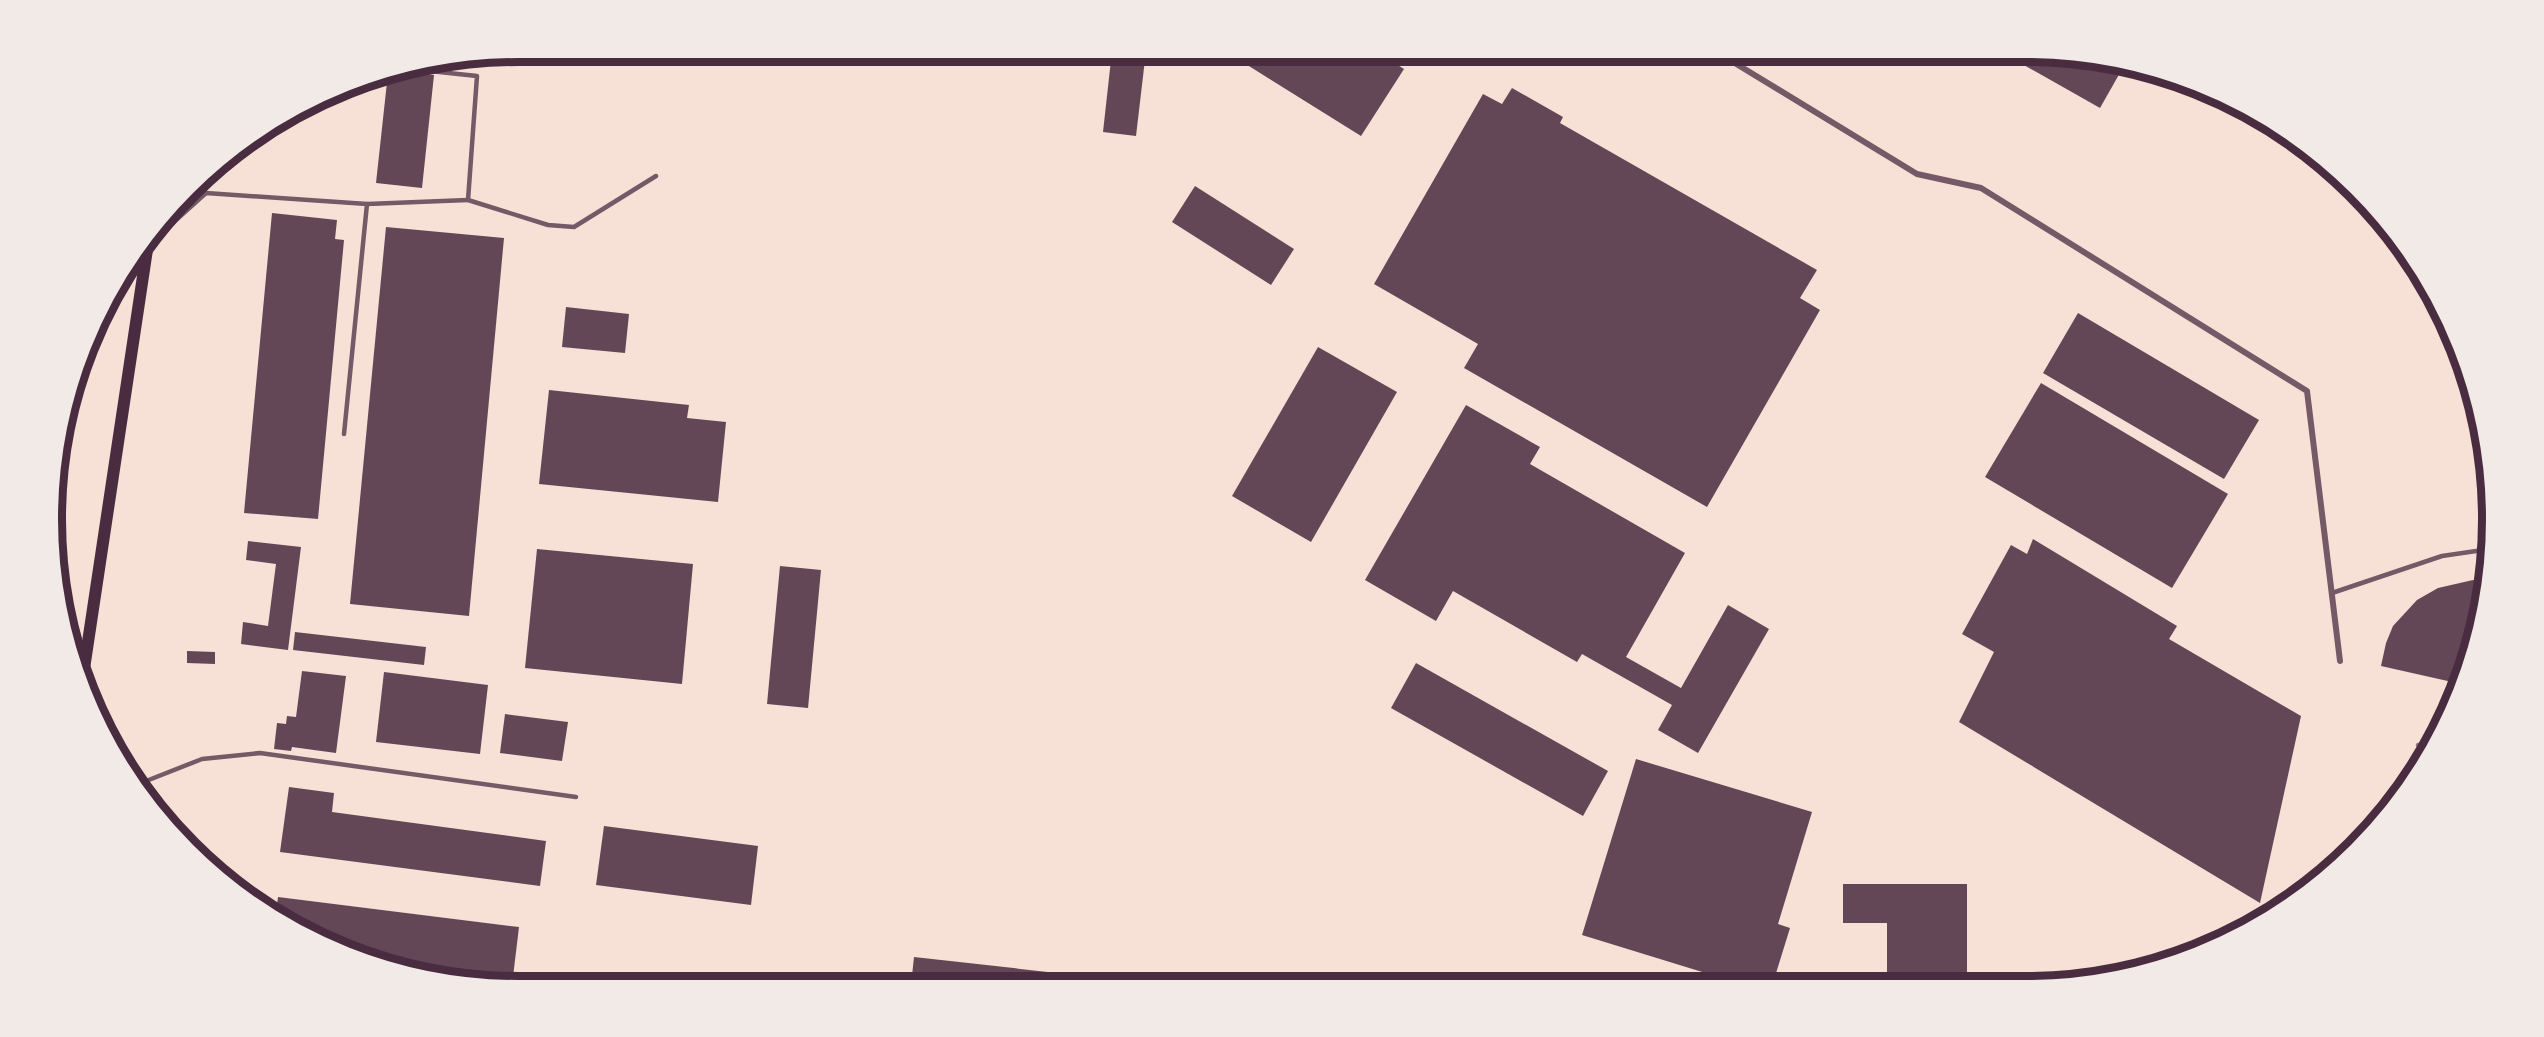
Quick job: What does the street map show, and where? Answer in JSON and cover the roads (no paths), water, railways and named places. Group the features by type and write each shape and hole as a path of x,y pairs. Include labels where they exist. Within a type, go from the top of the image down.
{"main road":[{"path":"85,662 146,255"}],"street":[{"path":"1733,62 1917,174 1982,188 2307,391 2340,661"}],"lane":[{"path":"426,71 477,76 468,200"},
{"path":"202,189 206,193 367,204 468,200 548,225 574,226 656,176"},
{"path":"161,234 206,193"},
{"path":"344,434 367,204"},
{"path":"2332,593 2442,556 2482,550"},
{"path":"145,781 202,759 260,753 576,797"}]}
